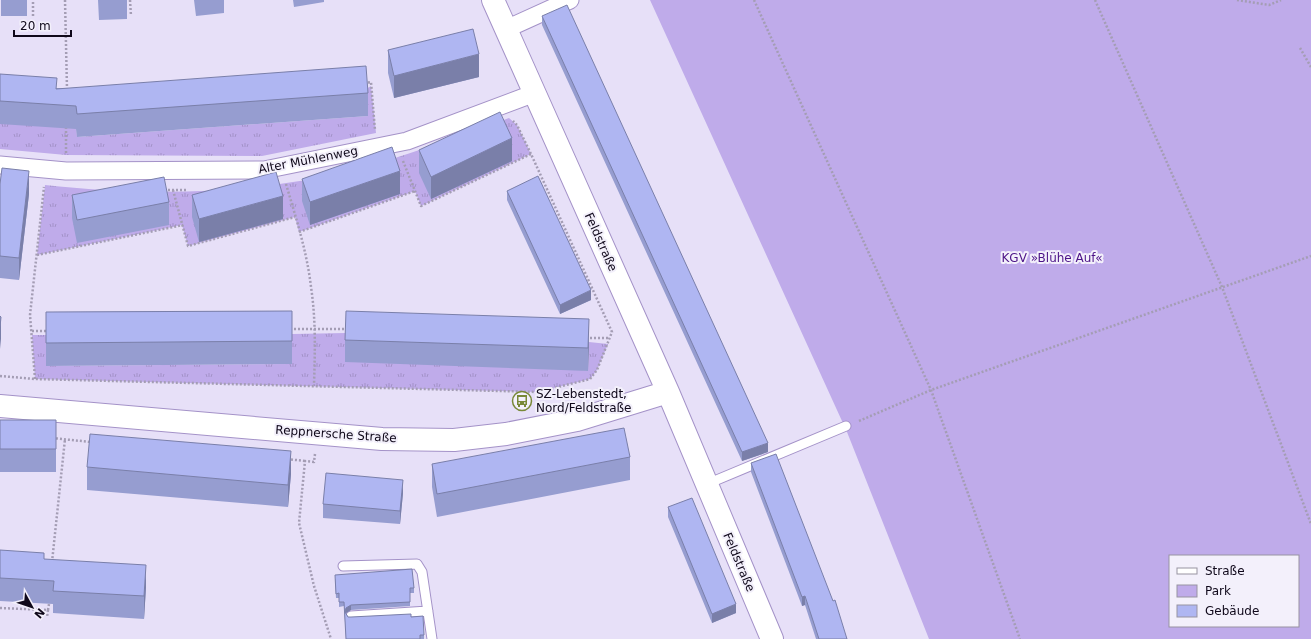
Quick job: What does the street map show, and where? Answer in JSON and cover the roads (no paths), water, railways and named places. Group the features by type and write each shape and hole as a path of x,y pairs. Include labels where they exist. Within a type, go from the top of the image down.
{"street":[{"name":"Feldstraße","path":"493,0 668,392 772,639"},
{"path":"506,29 570,0"},
{"name":"Alter Mühlenweg","path":"0,165 66,171 264,170 407,141 535,93"},
{"name":"Reppnersche Straße","path":"0,406 382,439 454,440 506,434 577,420 668,392"}],"lane":[{"path":"706,484 846,426"},
{"path":"343,566 417,564 422,572 432,639"},
{"path":"351,616 428,610"}],"place":[{"name":"SZ-Lebenstedt, Nord/Feldstraße","path":"522,401"}],"park label":[{"name":"KGV »Blühe Auf«","path":"1052,258"}]}
